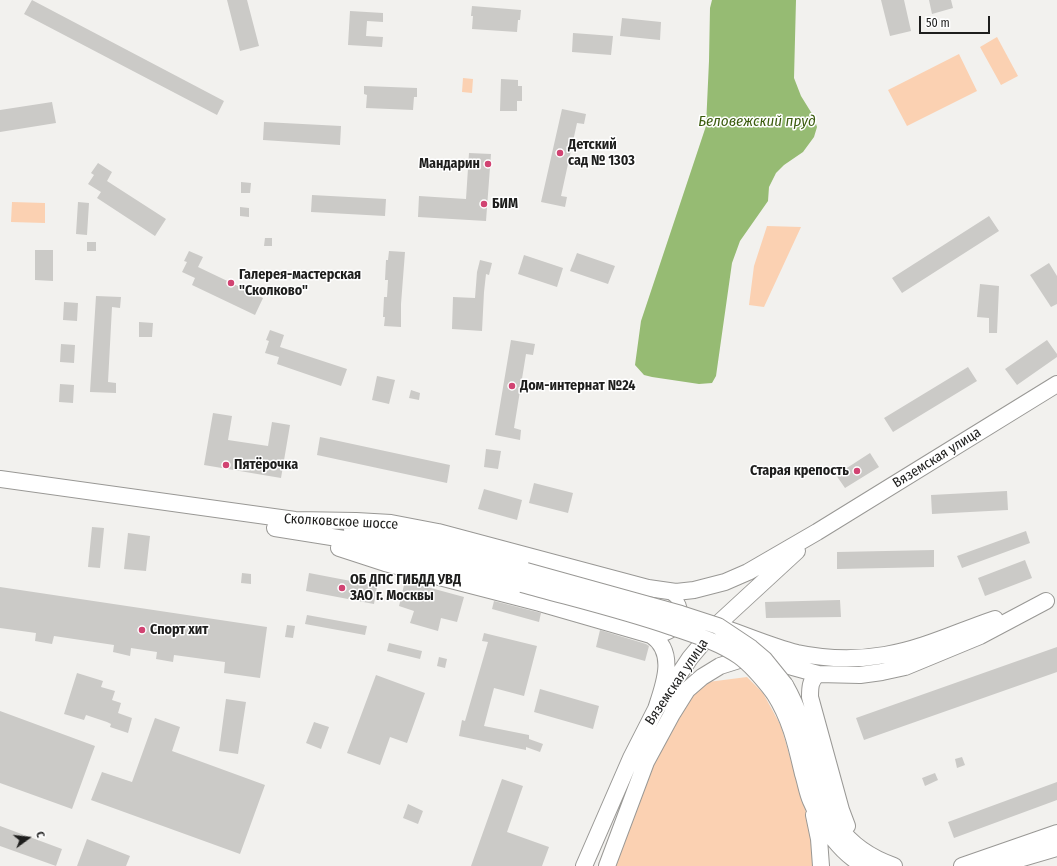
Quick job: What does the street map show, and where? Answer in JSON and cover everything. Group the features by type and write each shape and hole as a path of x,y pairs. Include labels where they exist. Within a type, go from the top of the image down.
{"main road":[{"name":"Вяземская улица","path":"671,592 694,590 725,582 748,572 818,532 1057,384"},
{"name":"Сколковское шоссе","path":"0,479 295,520 356,521 398,524 438,532 648,588 671,592"},
{"name":"Сколковское шоссе","path":"0,488 268,527"},
{"path":"295,520 405,539 710,640 727,649 744,660 794,702 801,717 830,812 838,826 859,849 876,859 894,866"},
{"path":"268,527 344,539 681,614 797,653 852,658 887,655 907,650 1051,598"},
{"path":"268,527 326,543 385,563 540,603 651,635 660,643 665,654 667,667 665,683 656,709"},
{"name":"Вяземская улица","path":"584,866 631,758 656,709 690,658 721,621 818,532"},
{"path":"606,866 646,762 672,714 687,690 702,677 720,666 739,660 753,659 771,661 818,674 860,675 905,667 980,636 1051,598"},
{"path":"718,626 751,648 764,659 780,689 810,800 819,839 821,866"},
{"path":"818,674 810,686 810,697 841,810 859,849"},
{"path":"810,800 826,827 840,846 857,862 865,866"},
{"path":"999,859 1057,833"},
{"path":"962,866 1057,849"},
{"path":"1016,866 1057,849"}],"street":[{"path":"651,635 659,636 670,633 676,628 680,620 681,608 671,592"}],"shaded area":[{"path":"997,37 1018,76 1001,85 980,47"},
{"path":"959,54 977,91 907,126 888,90"},
{"path":"463,78 473,79 472,93 462,92"},
{"path":"12,202 45,203 45,223 11,222"},
{"path":"767,226 801,227 764,307 749,305 754,266"},
{"path":"747,677 763,693 781,726 809,823 816,866 615,866 646,781 666,738 699,687 708,682"}],"water":[{"name":"Беловежский пруд","path":"712,0 796,0 794,78 801,96 814,117 817,127 814,137 803,152 784,165 776,173 769,187 768,201 740,241 732,263 716,376 712,383 699,384 644,375 635,365 641,321 706,126 710,8"}],"building":[{"path":"32,0 224,101 217,115 24,14"},
{"path":"227,0 247,0 259,46 240,51"},
{"path":"881,0 904,0 911,31 890,36"},
{"path":"929,0 951,0 953,8 932,14"},
{"path":"472,6 521,10 517,32 472,29"},
{"path":"350,11 383,13 383,22 367,21 366,36 383,37 382,47 348,45"},
{"path":"622,18 661,22 660,40 620,36"},
{"path":"573,33 613,36 611,55 572,52"},
{"path":"501,79 518,80 518,86 522,86 522,101 517,101 517,111 500,111"},
{"path":"364,86 417,88 417,97 414,97 413,110 366,108 367,95 364,94"},
{"path":"52,102 56,123 0,132 0,110"},
{"path":"562,109 586,114 584,124 577,123 561,196 567,197 565,207 541,202"},
{"path":"264,122 341,126 340,145 263,140"},
{"path":"469,153 491,154 486,221 418,217 419,196 466,199"},
{"path":"98,163 112,172 107,181 166,219 155,236 97,198 101,192 88,184 94,175 91,173"},
{"path":"241,182 251,183 250,193 241,193"},
{"path":"312,195 386,199 385,216 311,212"},
{"path":"78,202 89,203 87,235 76,234"},
{"path":"240,207 249,208 249,217 240,216"},
{"path":"989,216 999,231 902,293 892,278"},
{"path":"265,238 272,238 272,246 264,246"},
{"path":"87,242 96,242 96,251 87,251"},
{"path":"35,250 53,250 53,281 35,280"},
{"path":"189,251 203,257 198,267 263,298 255,315 192,285 195,278 182,272 187,262 184,261"},
{"path":"389,251 405,252 401,304 401,327 384,326 384,297 387,297 388,280 385,280 386,260 388,260"},
{"path":"577,253 615,266 608,284 570,271"},
{"path":"524,255 563,268 557,287 518,274"},
{"path":"480,260 492,263 489,275 486,274 482,331 452,329 453,297 475,298 477,272"},
{"path":"1049,263 1057,276 1057,304 1051,307 1030,275"},
{"path":"980,284 999,286 997,333 989,333 989,318 977,317"},
{"path":"96,296 121,297 120,308 112,307 108,382 116,383 116,393 90,392"},
{"path":"64,302 78,303 77,321 63,320"},
{"path":"139,322 153,323 152,337 139,337"},
{"path":"270,330 284,335 280,347 347,369 341,386 277,364 279,357 265,353 269,341 266,340"},
{"path":"511,340 535,344 533,355 526,354 514,428 521,430 520,440 495,435"},
{"path":"1047,340 1057,354 1057,357 1017,385 1005,369"},
{"path":"61,344 75,345 74,363 60,362"},
{"path":"968,367 977,381 893,432 884,418"},
{"path":"377,376 395,380 389,404 372,400"},
{"path":"60,384 74,385 73,403 59,402"},
{"path":"411,390 420,393 419,400 409,398"},
{"path":"213,413 232,416 228,440 268,446 272,422 290,425 281,478 204,465"},
{"path":"320,437 450,465 447,483 317,455"},
{"path":"486,449 501,451 498,469 484,467"},
{"name":"Старая крепость","path":"870,453 879,467 845,488 836,475"},
{"path":"534,483 573,493 568,513 529,503"},
{"path":"484,489 522,500 517,520 478,509"},
{"path":"1007,491 1008,510 932,514 931,495"},
{"path":"92,527 104,528 100,568 88,567"},
{"path":"1026,531 1030,543 962,568 957,556"},
{"path":"128,533 150,536 146,571 124,569"},
{"path":"934,550 934,567 837,569 837,552"},
{"path":"1025,560 1032,578 985,596 978,578"},
{"path":"242,573 251,574 251,584 241,583"},
{"name":"ОБ ДПС ГИБДД УВД ЗАО г. Москвы","path":"309,573 377,586 374,604 306,591"},
{"path":"405,581 464,597 457,622 441,618 438,631 410,623 414,611 399,606"},
{"name":"Спорт хит","path":"0,587 267,627 260,678 224,673 225,662 174,655 173,662 156,659 157,652 131,648 130,656 113,652 114,645 54,636 52,644 35,641 36,633 0,628"},
{"path":"840,600 841,617 766,618 765,602"},
{"path":"494,601 541,613 539,622 492,609"},
{"path":"307,615 367,626 365,635 305,624"},
{"path":"287,625 295,626 293,638 285,637"},
{"path":"600,630 649,646 645,661 596,647"},
{"path":"484,633 537,646 524,696 494,688 484,726 529,735 529,739 543,744 540,752 526,747 526,750 459,736 462,720 465,721 488,642 482,641"},
{"path":"389,643 422,651 420,659 387,651"},
{"path":"1057,647 1057,672 864,740 856,718"},
{"path":"439,657 447,659 445,668 437,666"},
{"path":"77,673 103,681 101,687 115,691 112,700 121,703 118,713 132,718 128,733 110,727 111,724 107,722 86,715 84,720 64,714"},
{"path":"376,675 425,693 407,743 390,737 380,765 347,753"},
{"path":"540,689 599,706 593,729 534,712"},
{"path":"226,699 246,702 238,754 219,751"},
{"path":"0,711 95,746 72,809 0,783"},
{"path":"155,718 180,727 172,751 265,785 240,854 91,800 102,772 132,782"},
{"path":"314,722 329,727 321,749 306,743"},
{"path":"962,757 965,765 957,768 955,759"},
{"path":"935,773 938,780 925,786 922,778"},
{"path":"502,779 523,786 507,832 549,847 542,866 471,866"},
{"path":"1057,782 1057,800 954,838 948,822"},
{"path":"408,804 423,811 418,824 403,818"},
{"path":"0,826 62,849 56,866 0,846"},
{"path":"87,839 130,856 126,866 77,866"}],"place":[{"name":"Детский сад № 1303","path":"560,153"},
{"name":"Мандарин","path":"488,164"},
{"name":"БИМ","path":"484,204"},
{"name":"Галерея-мастерская \"Сколково\"","path":"231,283"},
{"name":"Дом-интернат №24","path":"512,386"},
{"name":"Пятёрочка","path":"226,465"},
{"name":"Старая крепость","path":"857,471"},
{"name":"ОБ ДПС ГИБДД УВД ЗАО г. Москвы","path":"342,588"},
{"name":"Спорт хит","path":"142,630"}]}
